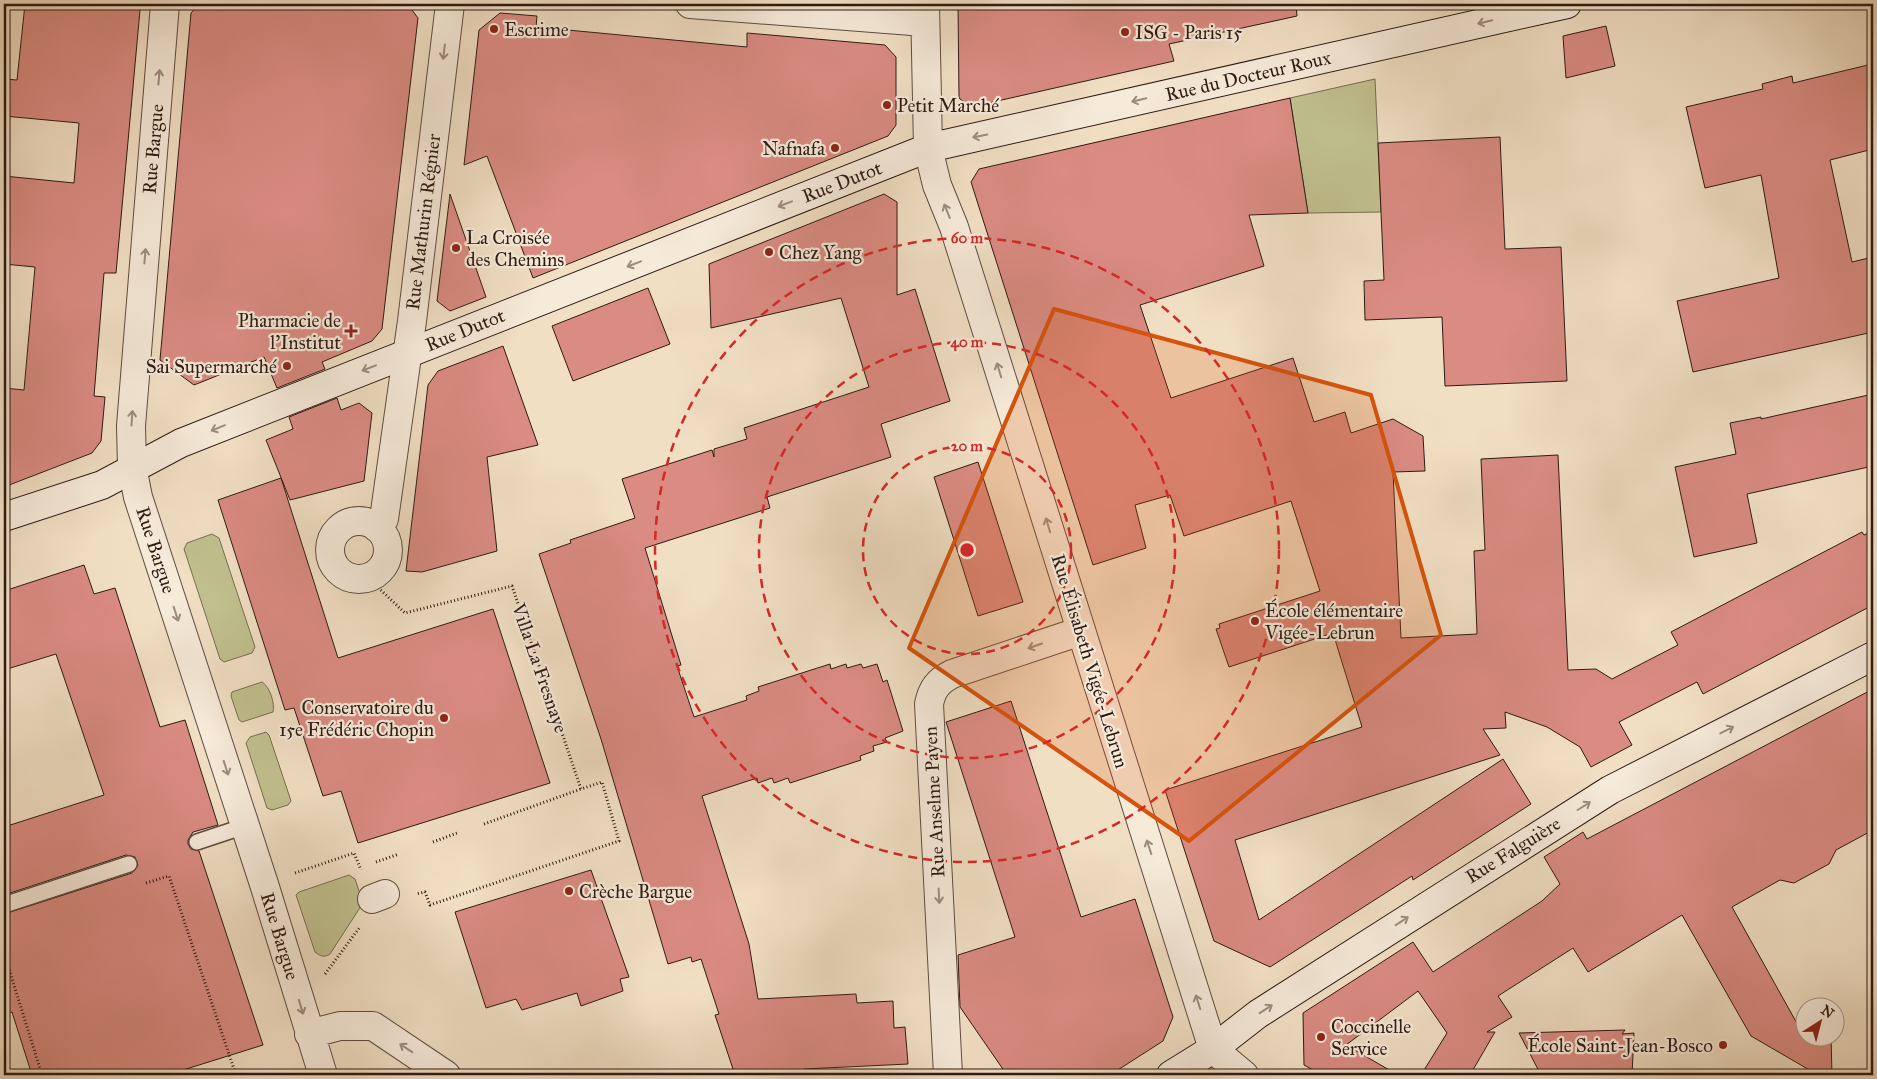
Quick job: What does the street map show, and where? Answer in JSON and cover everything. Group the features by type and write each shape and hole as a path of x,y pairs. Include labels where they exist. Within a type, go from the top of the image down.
{"street":[{"name":"Rue Bargue","path":"165,4 131,426 132,467 138,497 245,826 323,1075"},
{"name":"Rue Mathurin Régnier","path":"377,528 384,519 407,353 450,4"},
{"path":"690,4 925,13"},
{"name":"Rue du Docteur Roux","path":"928,148 1567,4"},
{"name":"Rue Élisabeth Vigée-Lebrun","path":"925,13 928,148 937,185 954,227 1213,1049"},
{"name":"Rue Dutot","path":"4,517 102,484 181,442 928,148"},
{"path":"363,522 377,528 384,534 388,551 383,568 368,578 358,580 340,573 333,565 330,556 330,546 333,536 348,523 363,522"},
{"name":"Rue Anselme Payen","path":"948,1075 929,704 931,692 943,679 952,674 1081,631"},
{"name":"Rue Falguière","path":"1172,1075 1213,1049 1258,1014 1610,790 1873,656"},
{"path":"309,1034 340,1026 373,1026 446,1075"},
{"path":"1213,1049 1244,1075"}],"lane":[{"path":"197,842 245,826"},
{"path":"4,905 129,864"}],"path":[{"name":"Villa La Fresnaye","path":"368,578 405,613 512,586 581,789"},
{"path":"484,824 602,782 619,841 508,878"},
{"path":"433,842 457,834"},
{"path":"169,876 236,1075"},
{"path":"332,966 374,905"},
{"path":"4,953 42,1075"}],"highlighted area":[{"path":"1054,309 1371,395 1441,635 1189,841 909,648"}],"shaded area":[{"path":"1375,79 1381,212 1308,213 1290,98"},
{"path":"212,534 219,538 255,647 252,653 224,662 220,659 184,549 187,543"},
{"path":"262,682 271,696 273,712 242,722 239,720 231,696 232,692"},
{"path":"266,732 269,735 291,801 288,805 272,810 267,808 246,743 250,737"},
{"path":"349,875 355,879 363,903 330,954 326,956 320,955 315,952 296,895 299,892"}],"building":[{"path":"25,4 140,4 140,10 116,273 104,273 94,396 105,397 101,441 92,453 4,487 4,388 24,390 35,267 4,264 4,176 74,183 79,123 4,116 4,79 17,80"},
{"path":"199,4 378,4 409,6 418,18 382,329 372,341 322,362 325,369 277,388 264,357 194,385 160,360 191,13"},
{"path":"958,4 1296,4 1297,16 1169,44 1174,61 971,107 959,98"},
{"path":"500,13 537,16 536,27 747,47 747,33 885,45 896,57 896,125 888,136 533,278 487,156 464,165 479,30"},
{"path":"1606,26 1615,66 1566,78 1563,36"},
{"path":"1868,65 1873,87 1873,149 1830,160 1852,262 1873,257 1873,332 1693,372 1677,301 1779,278 1761,175 1705,188 1686,107 1763,89 1762,84 1792,76 1793,83"},
{"path":"1290,98 1308,213 1249,215 1264,266 1140,305 1171,398 1293,358 1314,422 1345,412 1351,433 1393,419 1423,436 1425,471 1393,472 1401,638 1477,634 1474,551 1485,550 1481,459 1558,455 1568,670 1596,669 1612,679 1678,645 1671,632 1862,532 1864,535 1873,531 1873,605 1703,694 1697,682 1619,722 1632,745 1591,767 1580,747 1547,727 1505,712 1506,728 1483,729 1500,755 1235,840 1259,920 1503,759 1531,804 1413,880 1412,876 1270,967 1214,941 1165,790 1362,727 1333,633 1229,667 1216,629 1220,628 1219,624 1320,591 1291,501 1184,536 1170,495 1135,505 1146,548 1093,565 971,182 979,169"},
{"path":"1500,137 1505,249 1561,247 1567,381 1445,386 1442,317 1365,320 1364,281 1384,280 1378,143"},
{"path":"450,194 486,297 450,311 437,301"},
{"path":"884,194 897,202 897,295 915,289 950,401 881,424 891,457 767,497 770,508 645,548 681,665 677,666 694,717 747,700 746,696 759,691 758,687 830,664 831,669 846,664 847,668 861,664 863,668 877,664 883,682 887,680 903,731 885,738 887,742 873,746 874,751 860,756 861,760 790,783 788,778 774,783 772,778 758,783 757,778 702,796 749,944 758,999 856,994 857,1003 893,1001 894,1028 905,1027 908,1064 804,1069 804,1075 735,1075 715,1015 719,1014 701,959 692,962 691,957 668,964 601,739 539,554 571,543 570,540 635,518 622,479 712,450 714,457 714,449 747,439 744,428 869,387 841,298 711,328 709,264"},
{"path":"648,288 670,344 573,381 552,326"},
{"path":"503,346 538,445 487,457 497,551 422,572 406,571 428,385 438,371"},
{"path":"1873,394 1873,466 1747,494 1757,543 1694,557 1675,467 1736,454 1730,423 1761,417 1761,419"},
{"path":"337,398 341,410 359,403 372,413 364,481 290,500 266,440 293,429 289,417"},
{"path":"978,462 1023,602 978,616 934,477"},
{"path":"281,478 338,658 493,609 550,783 358,843 341,791 323,796 294,708 285,710 218,500"},
{"path":"84,565 94,594 115,588 160,727 185,720 218,825 193,832 188,840 188,844 191,849 199,851 263,1045 167,1075 32,1075 12,1012 4,1015 4,914 132,873 138,865 135,857 126,855 4,895 4,827 104,795 56,654 4,670 4,591"},
{"path":"1873,689 1873,830 1836,850 1829,864 1794,883 1780,880 1732,907 1794,1018 1794,1046 1831,1046 1832,1075 1818,1075 1751,1036 1682,915 1588,972 1573,948 1498,996 1512,1017 1487,1032 1495,1032 1470,1075 1421,1075 1447,1033 1418,991 1346,1045 1398,1075 1322,1075 1304,1065 1303,1013 1413,942 1433,972 1542,901 1560,884 1544,857 1583,832 1587,839"},
{"path":"1011,701 1081,917 1135,899 1173,1017 1163,1041 1110,1075 1007,1075 960,1007 958,955 1015,937 946,722"},
{"path":"591,870 629,977 620,979 623,991 581,1006 577,993 522,1010 516,999 486,1008 455,912"},
{"path":"1625,1030 1622,1034 1634,1033 1632,1075 1541,1075 1519,1033"}],"place":[{"name":"Escrime","path":"494,29"},
{"name":"ISG - Paris 15","path":"1125,32"},
{"name":"Petit Marché","path":"887,105"},
{"name":"Nafnafa","path":"835,148"},
{"name":"La Croisée des Chemins","path":"456,248"},
{"name":"Chez Yang","path":"769,252"},
{"name":"Pharmacie de l'Institut","path":"351,331"},
{"name":"Sai Supermarché","path":"287,366"},
{"name":"École élémentaire Vigée-Lebrun","path":"1255,621"},
{"name":"Conservatoire du 15e Frédéric Chopin","path":"444,718"},
{"name":"Crèche Bargue","path":"569,891"},
{"name":"Coccinelle Service","path":"1321,1037"},
{"name":"École Saint-Jean-Bosco","path":"1723,1045"}]}
